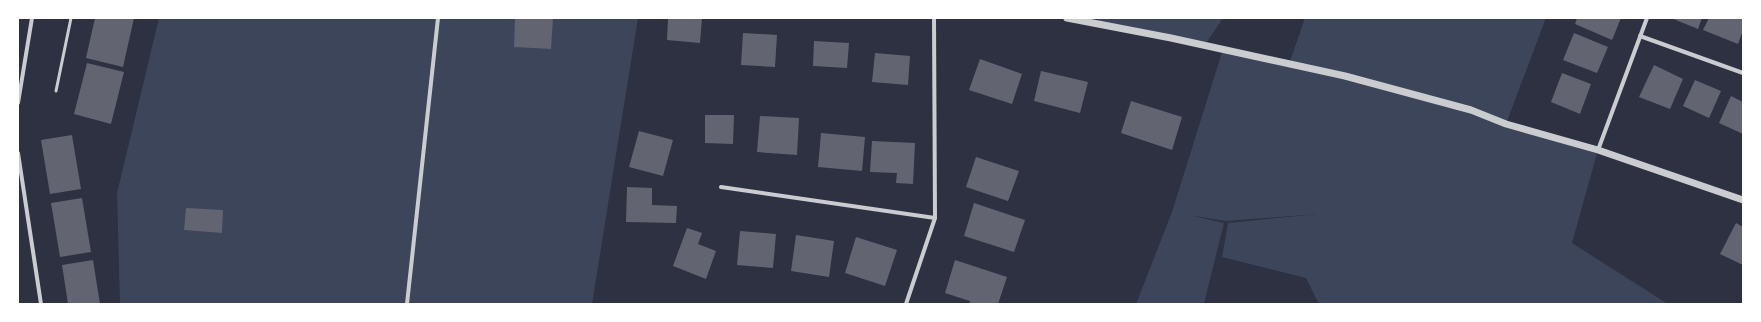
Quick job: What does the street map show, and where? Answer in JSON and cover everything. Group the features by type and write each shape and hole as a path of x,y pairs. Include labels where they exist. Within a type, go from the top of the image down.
{"street":[{"path":"18,103 32,18"},
{"path":"407,304 438,18"},
{"path":"906,304 935,218 934,18"},
{"path":"1067,18 1164,36 1345,76 1470,110 1506,124 1598,150 1743,200"},
{"path":"1598,150 1647,18"},
{"path":"1640,36 1743,73"},
{"path":"18,153 41,304"},
{"path":"720,187 935,218"}],"lane":[{"path":"56,91 71,18"}],"shaded area":[{"path":"159,18 638,18 592,304 120,304 117,193"},
{"path":"1100,18 1223,18 1205,45 1096,23"},
{"path":"1305,18 1546,18 1506,124 1598,150 1572,243 1668,304 1319,304 1306,278 1222,257 1228,223 1318,214 1226,221 1189,215 1224,223 1204,304 1136,304 1172,212 1223,49 1289,64"}],"building":[{"path":"95,18 134,18 123,67 86,58"},
{"path":"515,18 553,18 551,49 514,47"},
{"path":"668,18 702,18 700,43 667,40"},
{"path":"1577,18 1621,18 1612,40 1575,24"},
{"path":"1671,18 1702,18 1698,29"},
{"path":"1709,18 1743,18 1743,30 1738,44 1703,30"},
{"path":"743,33 777,35 775,67 741,65"},
{"path":"1574,33 1608,47 1597,73 1563,60"},
{"path":"814,41 849,43 847,68 813,66"},
{"path":"875,53 910,56 908,85 872,82"},
{"path":"980,59 1022,74 1012,104 969,90"},
{"path":"87,63 124,72 111,124 74,114"},
{"path":"1654,65 1683,79 1670,109 1639,97"},
{"path":"1041,71 1088,82 1080,113 1034,101"},
{"path":"1562,73 1591,84 1580,114 1551,102"},
{"path":"1695,80 1721,91 1709,118 1683,106"},
{"path":"1731,96 1743,102 1743,134 1719,123"},
{"path":"1131,101 1182,117 1172,150 1121,133"},
{"path":"705,115 734,115 733,144 705,143"},
{"path":"760,116 799,118 797,155 757,152"},
{"path":"639,131 673,140 663,176 629,167"},
{"path":"821,133 865,137 862,171 818,167"},
{"path":"72,135 81,189 50,194 41,140"},
{"path":"872,141 915,143 913,184 896,183 897,173 870,172"},
{"path":"976,157 1019,171 1008,201 966,187"},
{"path":"627,187 652,188 652,205 677,206 676,223 626,222"},
{"path":"82,198 91,252 60,257 51,203"},
{"path":"974,203 1025,220 1014,252 964,236"},
{"path":"186,208 223,210 222,233 184,230"},
{"path":"1736,223 1743,227 1743,265 1720,254"},
{"path":"687,228 702,233 698,244 716,251 706,279 673,266"},
{"path":"740,231 776,234 773,268 737,265"},
{"path":"796,235 834,241 829,277 791,271"},
{"path":"856,237 897,250 885,286 845,273"},
{"path":"93,260 100,304 68,304 62,265"},
{"path":"955,260 1007,277 998,304 969,304 970,301 945,293"}]}
